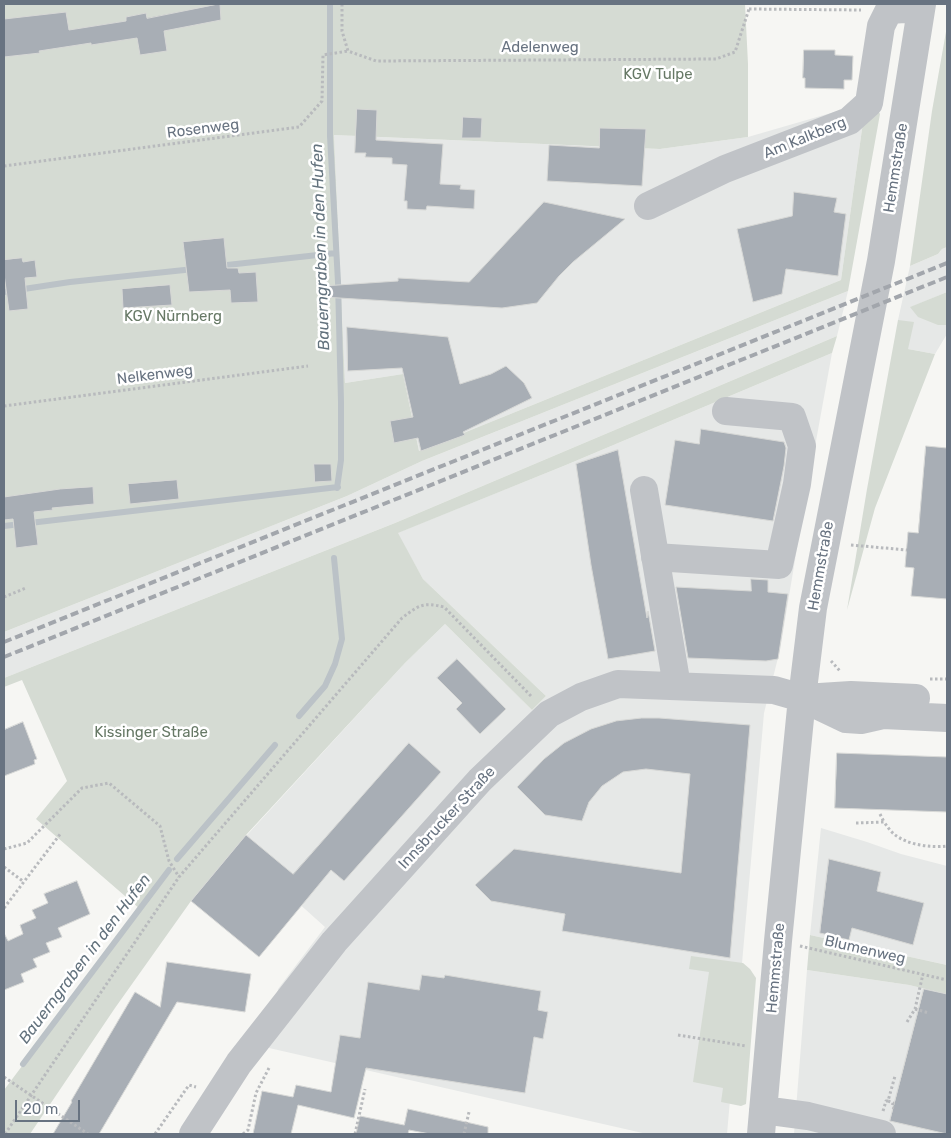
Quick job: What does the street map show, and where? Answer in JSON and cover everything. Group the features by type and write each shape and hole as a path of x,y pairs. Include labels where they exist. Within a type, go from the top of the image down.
{"street":[{"path":"890,10 923,5"},
{"name":"Hemmstraße","path":"762,1122 802,698 815,599 881,261 923,5"},
{"name":"Am Kalkberg","path":"648,206 725,169 850,121 870,103 881,26 890,10"},
{"path":"655,556 779,565 797,484 802,446 792,417 726,411"},
{"path":"644,490 677,686"},
{"name":"Innsbrucker Straße","path":"193,1134 239,1063 334,942 459,817 480,780 549,714 582,696 618,684 774,690 802,698"},
{"path":"802,698 851,695 947,699"},
{"path":"802,698 846,719 861,720 883,714 947,718"},
{"path":"762,1122 808,1116 883,1127"}],"path":[{"path":"342,4 342,31 348,51"},
{"path":"747,4 749,9 890,10"},
{"name":"Adelenweg","path":"348,51 376,60 716,59 735,52 749,9"},
{"name":"Rosenweg","path":"4,166 299,127 322,101 323,55 348,51"},
{"name":"Nelkenweg","path":"4,406 308,366"},
{"path":"848,544 907,550"},
{"path":"4,597 26,588"},
{"path":"5,1134 180,877 402,618 418,606 430,604 444,607 549,714"},
{"path":"4,849 27,843 82,788 109,783 160,826 169,861 180,877"},
{"path":"880,814 894,834 905,841 922,846 947,846"},
{"path":"856,823 884,822"},
{"path":"4,908 61,833"},
{"path":"4,867 24,882"},
{"name":"Blumenweg","path":"778,941 947,980"},
{"path":"907,1022 915,1009 923,974"},
{"path":"915,1009 929,1013"},
{"path":"678,1035 768,1050"},
{"path":"243,1134 248,1130 256,1092 269,1067"},
{"path":"883,1127 895,1076"},
{"path":"4,1077 88,1134"},
{"path":"355,1134 365,1089"},
{"path":"883,1127 885,1119 881,1118 886,1101 888,1102"},
{"path":"888,1102 893,1103 892,1107 894,1108"},
{"path":"464,1134 469,1112"}],"shaded area":[{"path":"855,106 863,122 841,280 419,451 403,374 345,383 334,135 660,149 748,137"},
{"path":"947,247 947,292 911,307 938,324 947,325 947,334 935,354 908,349 898,320 910,266 938,254"},
{"path":"848,291 837,336 395,523 4,678 4,632 347,496 422,461"},
{"path":"832,353 780,650 764,713 727,1134 647,1134 269,1048 278,989 325,927 236,847 405,663 445,624 532,710 546,696 423,579 397,533 566,465"},
{"path":"821,828 901,854 947,866 947,965 810,935"},
{"path":"807,970 909,985 947,994 947,1134 794,1134"}],"green space":[{"name":"KGV Nürnberg","path":"4,4 745,4 748,64 748,137 660,149 334,135 345,383 403,374 419,451 841,280 863,122 876,106 880,114 848,291 422,461 347,496 4,632"},
{"path":"947,26 947,247 938,254 910,266 932,111"},
{"path":"947,292 947,325 938,325 918,317 910,307"},
{"path":"898,320 914,322 908,349 935,354 875,508 847,610 867,489"},
{"name":"Kissinger Straße","path":"837,336 832,353 566,465 398,533 423,579 546,696 532,710 445,624 405,663 246,835 191,901 115,1008 30,1134 4,1134 4,1090 140,909 36,819 67,781 22,680 4,687 4,678 395,523"},
{"path":"810,935 947,965 947,994 909,985 807,970"},
{"path":"691,956 743,963 756,978 746,1104 741,1106 721,1102 723,1088 693,1082 709,972 689,969"}],"building":[{"path":"220,4 221,20 164,31 167,51 140,55 137,38 91,45 91,43 39,51 40,53 4,57 4,19 66,12 69,30 126,21 126,17 146,13 147,18"},
{"path":"804,50 835,50 835,55 853,56 852,80 844,80 844,89 805,88 805,78 803,78"},
{"path":"357,109 377,110 376,140 443,144 440,184 461,185 460,189 475,190 474,209 427,206 426,210 407,209 407,201 404,201 407,165 392,164 392,158 365,157 366,153 355,153"},
{"path":"463,117 482,118 481,138 462,138"},
{"path":"600,128 646,129 642,186 547,181 549,145 599,148"},
{"path":"794,192 837,198 834,212 846,214 838,276 786,269 782,294 753,302 737,229 792,216"},
{"path":"544,202 625,219 573,262 537,303 502,308 323,297 323,286 398,281 398,278 469,282"},
{"path":"224,238 227,268 238,268 239,273 256,272 258,302 231,303 230,290 189,292 183,242"},
{"path":"22,258 23,262 35,260 37,277 25,278 28,309 9,311 4,260"},
{"path":"170,285 172,305 123,308 122,289"},
{"path":"347,327 448,337 460,384 491,374 506,366 524,383 532,398 463,432 465,435 421,451 418,438 394,443 390,421 413,417 402,368 348,371"},
{"path":"701,429 784,442 786,448 784,466 773,521 665,505 675,440 699,444"},
{"path":"926,446 947,448 947,599 911,596 914,568 905,567 908,532 918,533"},
{"path":"618,450 647,618 648,611 655,651 608,659 591,565 576,464"},
{"path":"314,464 331,464 332,481 315,482"},
{"path":"177,480 179,499 130,504 128,484"},
{"path":"93,487 94,504 52,508 53,510 34,512 38,545 16,548 13,519 4,520 4,497 60,489"},
{"path":"751,579 768,580 768,592 788,594 778,659 766,661 688,658 676,587 751,591"},
{"path":"457,659 506,709 480,734 456,709 462,703 437,678"},
{"path":"642,718 750,725 730,958 562,931 565,914 491,901 475,885 514,849 681,873 690,774 646,769 623,772 602,786 589,802 582,821 545,815 517,787 544,759 564,743 591,729 616,721"},
{"path":"23,722 37,759 34,760 35,764 4,776 4,730"},
{"path":"409,743 441,772 344,881 331,870 259,957 191,901 246,835 293,874"},
{"path":"837,753 947,757 947,812 835,808"},
{"path":"829,859 881,872 877,891 924,903 913,945 852,928 849,940 820,933"},
{"path":"77,881 90,914 58,928 62,937 46,943 50,952 33,959 37,967 21,974 24,982 4,990 4,933 8,941 23,934 20,925 36,918 32,910 48,903 44,894"},
{"path":"167,962 251,974 245,1012 177,1002 99,1134 53,1134 135,992 160,1007"},
{"path":"422,975 444,978 445,975 541,991 538,1010 548,1012 543,1039 534,1037 525,1093 366,1068 354,1118 298,1105 291,1134 253,1134 262,1091 293,1097 296,1085 331,1092 340,1035 360,1038 368,982 419,990"},
{"path":"924,989 947,994 947,1134 890,1121"},
{"path":"408,1109 488,1127 488,1134 430,1134 409,1130 408,1134 356,1134 360,1116 404,1125"}],"waterway":[{"name":"Bauerngraben in den Hufen","path":"330,4 330,136 338,282 341,402 341,460 337,488"},
{"path":"218,266 336,253"},
{"path":"4,292 70,282 194,269"},
{"path":"4,526 338,487"},
{"name":"Bauerngraben in den Hufen","path":"299,716 325,686 335,664 342,639 334,558"},
{"name":"Bauerngraben in den Hufen","path":"177,859 275,745"},
{"name":"Bauerngraben in den Hufen","path":"23,1064 169,870"}],"railway":[{"path":"4,642 947,263"},
{"path":"4,657 947,277"}],"park label":[{"name":"KGV Tulpe","path":"658,75"}]}
